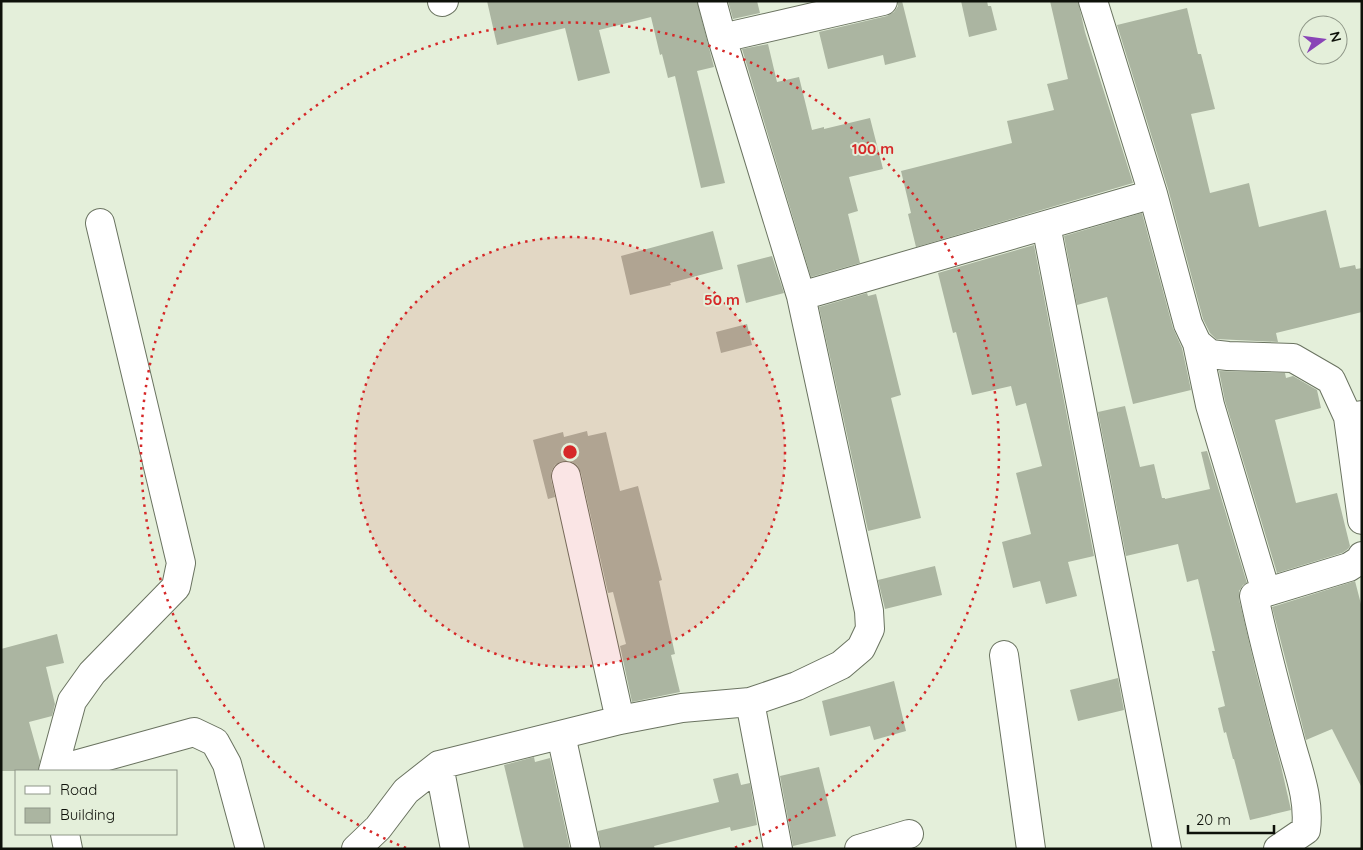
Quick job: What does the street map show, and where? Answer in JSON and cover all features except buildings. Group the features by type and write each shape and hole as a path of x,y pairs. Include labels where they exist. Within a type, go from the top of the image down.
{"street":[{"path":"356,849 378,828 406,791 439,765 620,720 682,708 750,702 797,686 841,665 861,648 870,629 870,611 800,296 712,1"},
{"path":"722,38 883,1"},
{"path":"1094,1 1153,194 1188,324 1197,343 1210,405 1266,592"},
{"path":"800,296 1153,194"},
{"path":"53,770 72,701 92,673 176,587 181,563 100,222"},
{"path":"1046,225 1167,849"},
{"path":"1197,343 1210,354 1293,358 1331,380 1355,416 1362,520"},
{"path":"566,476 620,720"},
{"path":"1278,849 1306,830 1308,814 1302,782 1254,596 1349,567 1360,568"},
{"path":"1004,655 1031,849"},
{"path":"750,702 778,849"},
{"path":"57,770 194,732 215,742 227,764 250,849"},
{"path":"562,735 586,849"},
{"path":"439,765 456,849"},
{"path":"859,849 909,834"},
{"path":"65,835 68,849"}]}
